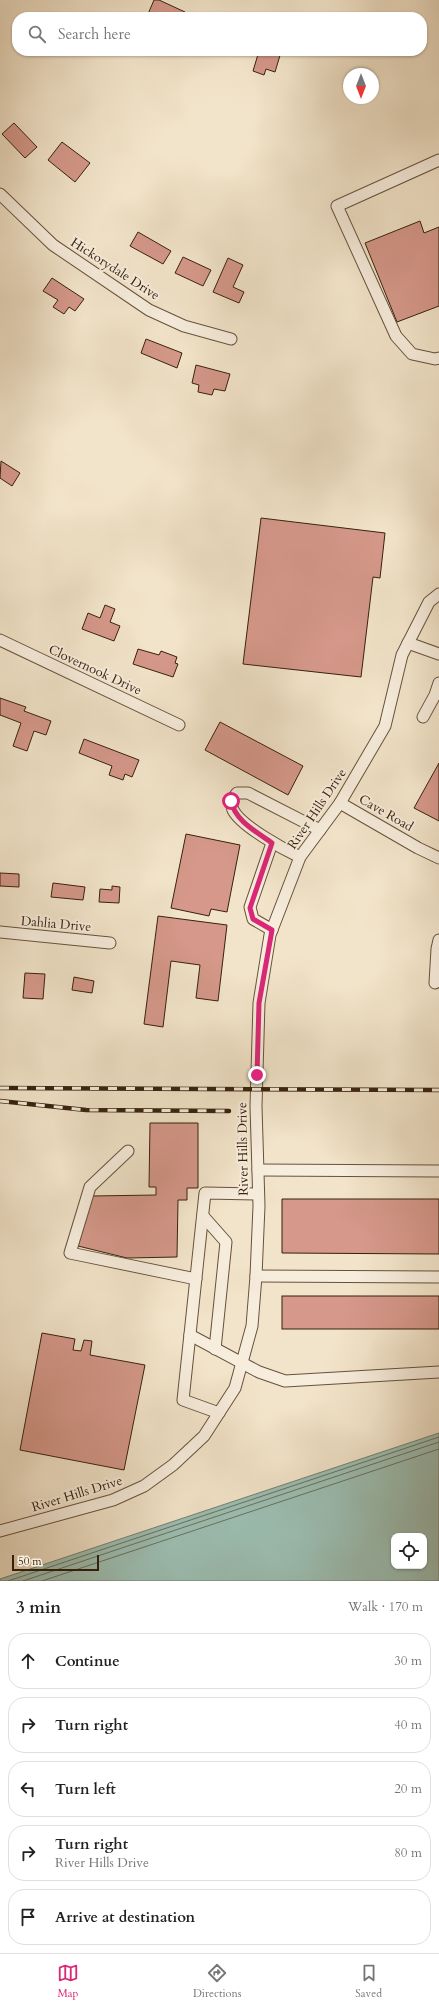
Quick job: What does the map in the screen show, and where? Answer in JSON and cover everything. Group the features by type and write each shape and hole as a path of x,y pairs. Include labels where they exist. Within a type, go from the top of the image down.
{"street":[{"path":"439,160 337,206 396,336 412,354 435,359 439,358"},
{"name":"Hickorydale Drive","path":"0,194 52,245 143,306 184,326 231,339"},
{"name":"River Hills Drive","path":"0,1531 113,1500 144,1486 173,1465 204,1436 235,1388 252,1326 256,1276 258,1170 256,1106 259,1003 272,930 300,857 340,803 385,726 402,655 429,602 439,594"},
{"name":"Clovernook Drive","path":"0,640 179,725"},
{"path":"408,643 439,654"},
{"path":"423,717 435,695 439,683"},
{"path":"300,857 272,843 239,818 233,810 231,801 237,793 248,793 320,830"},
{"name":"Cave Road","path":"340,803 418,848 439,858"},
{"path":"272,843 250,908 253,919 272,930"},
{"name":"Dahlia Drive","path":"0,932 110,943"},
{"path":"435,984 436,949 439,940"},
{"path":"128,1151 90,1187 70,1253 196,1279"},
{"path":"258,1170 439,1171"},
{"path":"219,1413 183,1400 205,1193 257,1194"},
{"path":"203,1216 226,1242 215,1349"},
{"path":"256,1276 439,1277"},
{"path":"190,1335 243,1362 258,1372 285,1381 439,1372"}],"water":[{"path":"439,1433 439,1581 0,1581 0,1579"}],"building":[{"path":"154,0 159,0 185,12 149,12"},
{"path":"258,56 280,56 275,72 266,69 264,75 253,71"},
{"path":"14,123 37,147 25,158 2,134"},
{"path":"62,142 90,163 75,182 48,160"},
{"path":"420,221 424,233 439,227 439,306 397,322 365,243"},
{"path":"138,232 171,251 163,264 130,246"},
{"path":"183,257 211,270 203,286 175,273"},
{"path":"228,258 243,265 233,287 244,292 239,303 213,292"},
{"path":"52,278 84,299 75,311 69,307 64,314 53,307 58,300 43,291"},
{"path":"146,339 182,353 177,368 141,353"},
{"path":"196,365 230,374 225,391 214,389 212,395 198,392 199,385 192,383"},
{"path":"1,461 20,473 12,486 0,478"},
{"path":"261,518 385,533 380,578 373,577 361,677 243,664"},
{"path":"105,605 115,609 110,622 120,626 114,641 82,629 88,613 100,618"},
{"path":"138,649 159,655 161,651 177,657 175,663 178,664 173,677 133,664"},
{"path":"0,698 26,707 24,711 51,721 46,735 34,731 27,751 13,746 21,723 0,715"},
{"path":"220,722 303,766 288,795 205,750"},
{"path":"84,739 139,760 132,777 125,774 123,780 109,775 112,766 79,753"},
{"path":"439,763 439,821 414,808"},
{"path":"186,834 240,845 227,912 211,909 209,916 171,908"},
{"path":"0,873 19,874 19,887 0,886"},
{"path":"53,883 85,887 83,900 51,897"},
{"path":"112,886 120,887 119,903 99,902 100,889 112,890"},
{"path":"158,916 227,925 218,1001 196,998 200,965 171,961 163,1027 144,1024"},
{"path":"25,973 45,974 43,999 23,998"},
{"path":"74,977 94,981 92,993 72,990"},
{"path":"150,1123 198,1123 198,1188 187,1188 187,1200 178,1200 177,1257 127,1258 78,1246 92,1196 156,1195 156,1187 149,1187"},
{"path":"282,1199 439,1199 439,1254 282,1253"},
{"path":"282,1296 439,1296 439,1329 282,1329"},
{"path":"42,1333 75,1339 73,1350 81,1351 84,1340 92,1341 90,1355 145,1365 124,1470 20,1450"}],"railway":[{"path":"0,1088 439,1090"},
{"path":"0,1101 86,1110 229,1111"}],"route":[{"path":"231,801 233,810 239,818 272,843 250,908 250,914 253,919 272,930 259,1003 257,1075"}]}
